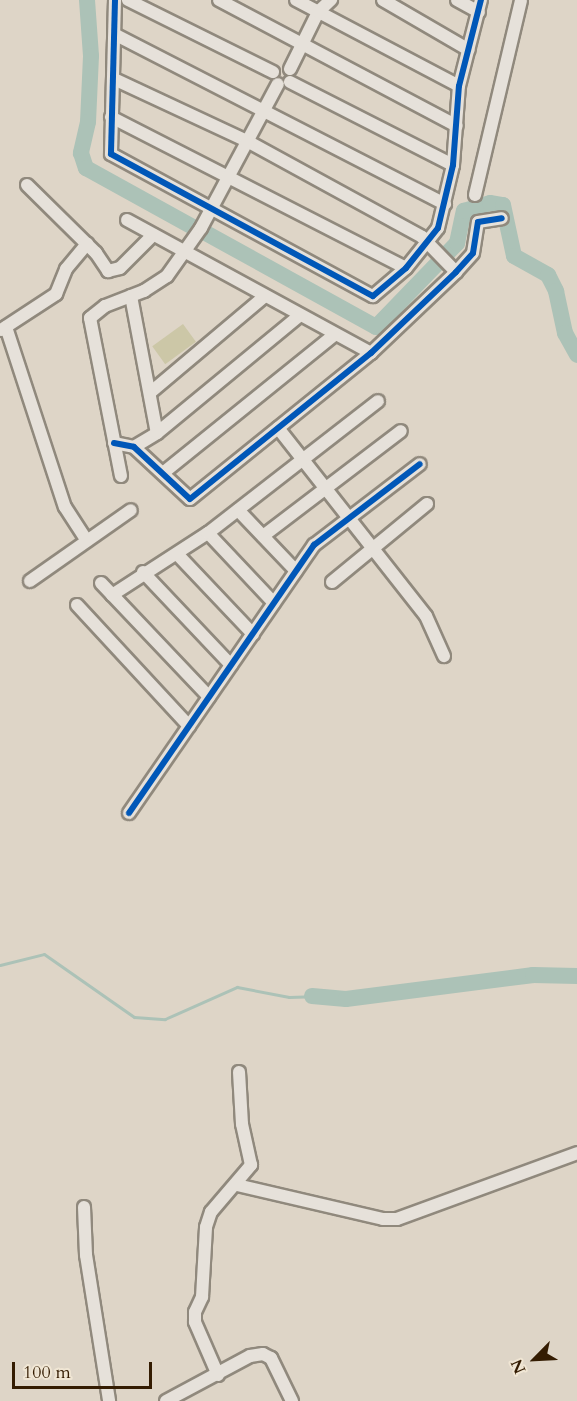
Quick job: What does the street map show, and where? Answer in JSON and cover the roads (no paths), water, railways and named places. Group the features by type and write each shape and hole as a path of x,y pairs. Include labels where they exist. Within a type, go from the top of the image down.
{"street":[{"path":"115,0 116,35 111,154 374,296 406,268 428,243 438,228 445,204 453,165 459,86 480,6 457,0"},
{"path":"128,0 453,165"},
{"path":"219,0 457,126"},
{"path":"296,0 459,86"},
{"path":"121,476 90,318 105,306 131,296 166,276 211,209 318,12 331,0"},
{"path":"383,0 469,50"},
{"path":"475,195 521,0"},
{"path":"116,35 265,109 445,204"},
{"path":"114,79 247,141 428,243 456,272"},
{"path":"111,117 228,174 406,268"},
{"path":"27,185 87,244 108,271 115,271 153,235"},
{"path":"114,442 134,447 190,499 371,353 456,272 473,252 478,222 502,218"},
{"path":"127,220 371,353"},
{"path":"87,244 66,269 56,294 3,329 65,507 87,541"},
{"path":"131,296 157,433"},
{"path":"151,392 265,296"},
{"path":"134,447 157,433 300,315"},
{"path":"163,473 335,334"},
{"path":"112,595 143,572 178,555 378,401"},
{"path":"278,428 426,616 444,657"},
{"path":"263,536 401,431"},
{"path":"129,813 314,545 420,464"},
{"path":"332,582 427,504"},
{"path":"30,581 131,510"},
{"path":"238,510 296,571"},
{"path":"208,533 274,603"},
{"path":"178,555 253,634"},
{"path":"143,572 231,665"},
{"path":"101,583 209,696"},
{"path":"77,605 189,726"},
{"path":"218,1376 195,1322 195,1312 202,1297 206,1227 211,1212 237,1185 251,1165 242,1125 239,1072"},
{"path":"237,1185 383,1219 397,1219 577,1153"},
{"path":"84,1207 86,1255 109,1401"},
{"path":"166,1401 218,1376 250,1356 263,1354 271,1358 292,1401"}],"waterway":[{"path":"87,0 91,56 88,122 81,153 86,168 193,227"},
{"path":"204,232 376,327 457,243 464,211 490,203 503,205 514,256 548,275 556,291 565,333 577,355"},
{"path":"0,965 44,954 134,1017 165,1019 237,987 289,997 312,996"},
{"path":"312,996 346,999 533,975 577,976"}]}
